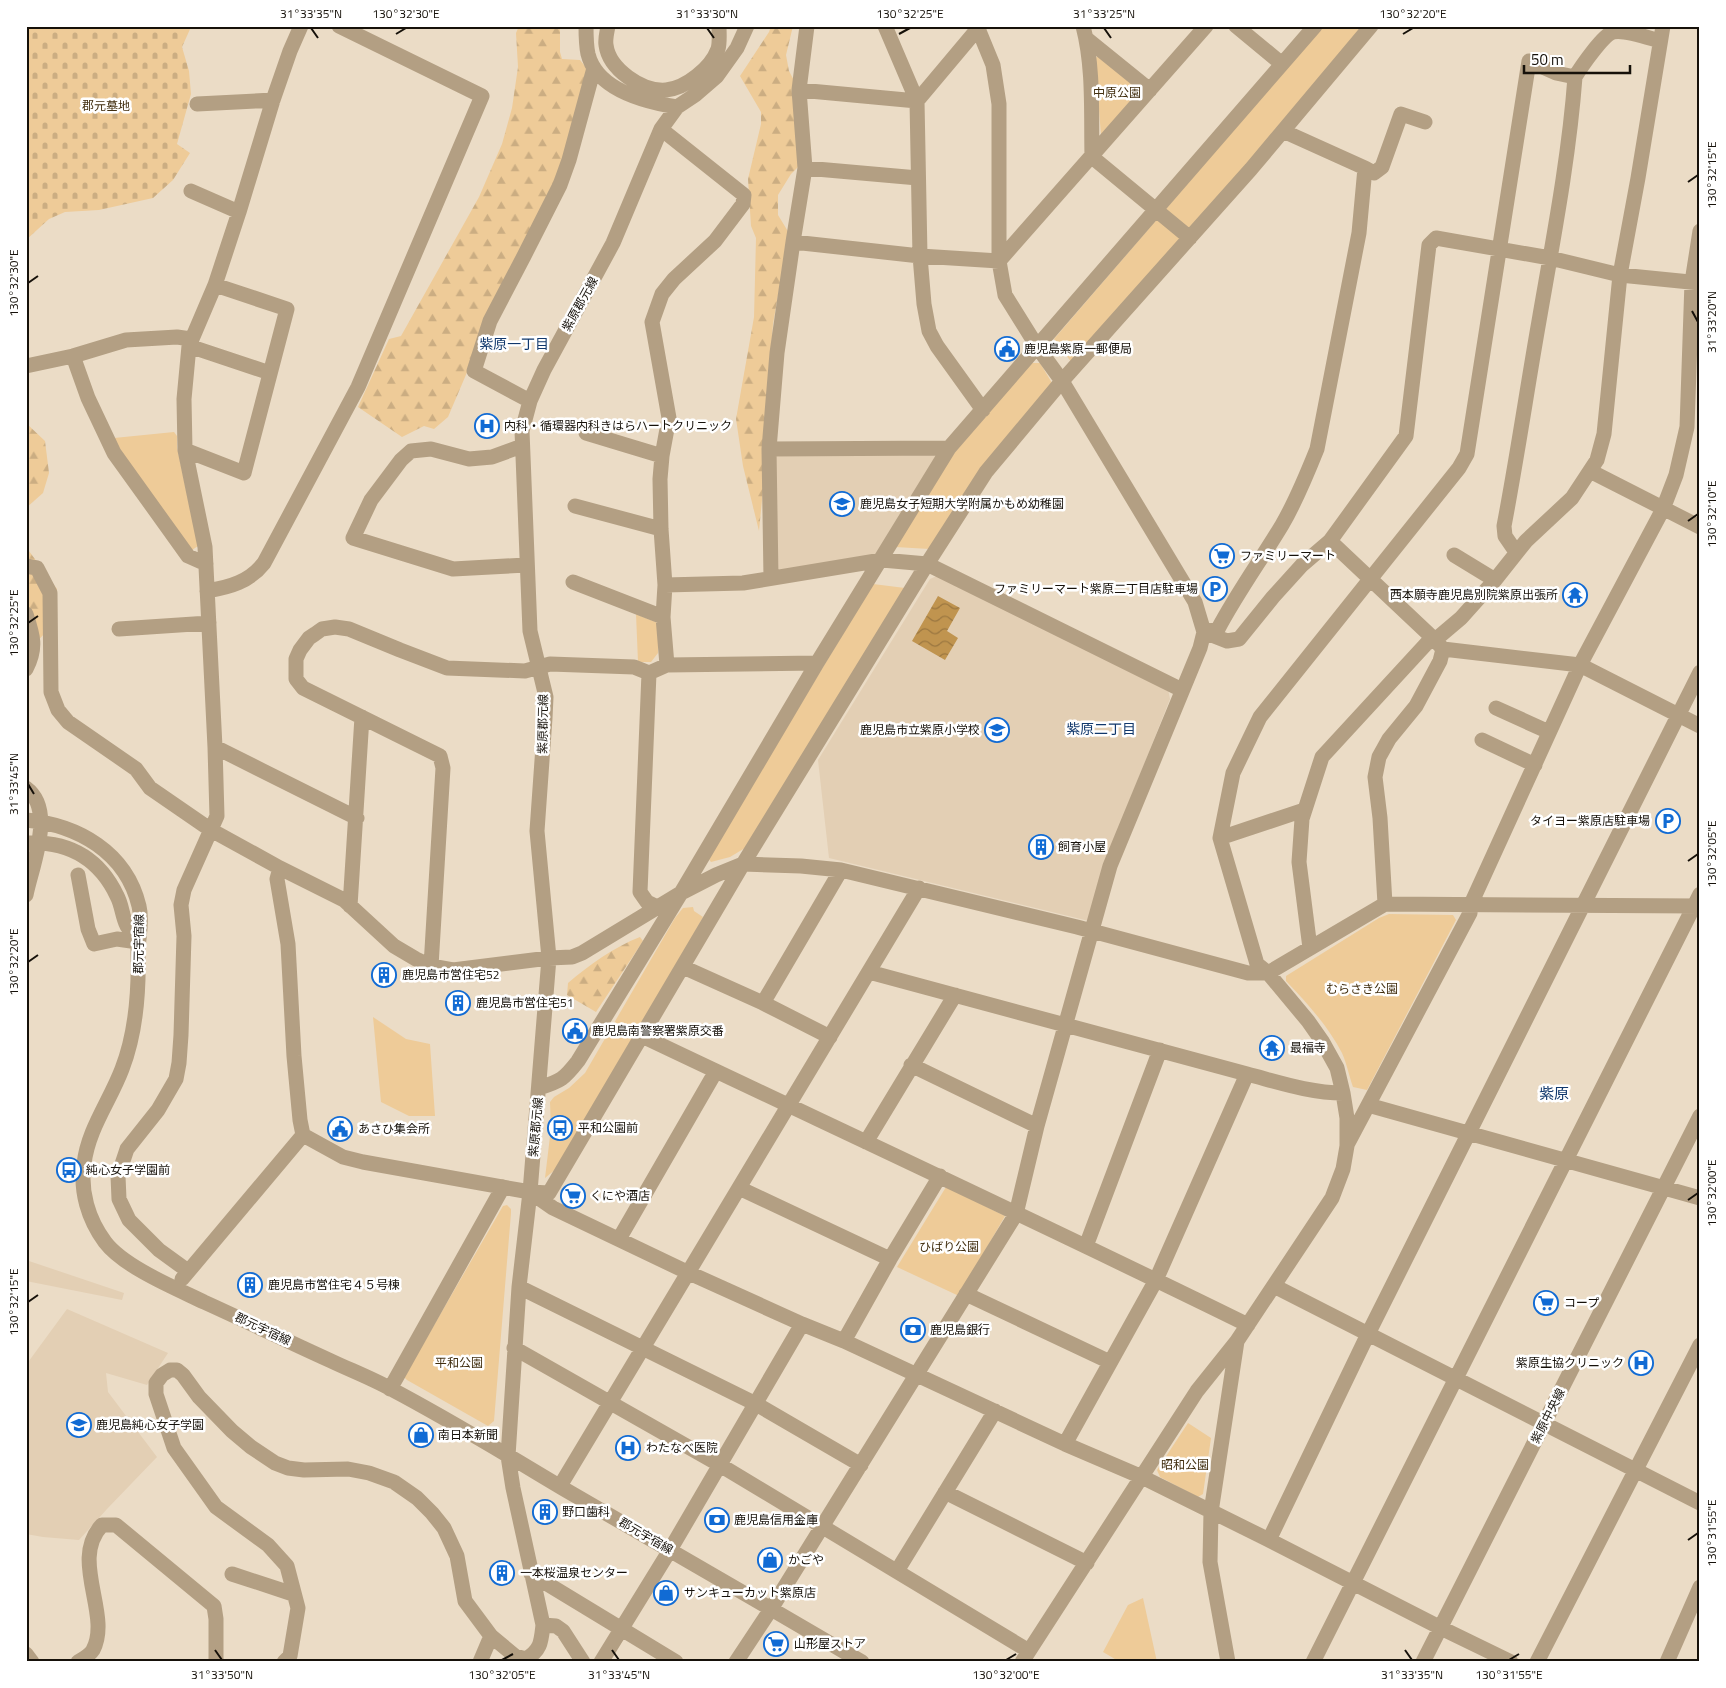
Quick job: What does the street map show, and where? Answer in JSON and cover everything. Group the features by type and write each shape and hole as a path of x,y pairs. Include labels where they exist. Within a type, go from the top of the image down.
{"street":[{"path":"188,1271 159,1250 129,1220 119,1199 118,1176 127,1149 158,1110 176,1079 181,1035 184,936 180,905 184,890 216,816 215,747 206,547 185,450 184,399 190,343 215,285 273,100 301,26"},
{"path":"207,591 232,586 245,580 258,571 264,563 358,387 482,96 339,26"},
{"path":"586,26 588,54 594,68 611,84 634,97 677,108"},
{"path":"608,26 606,44 608,56 616,68 629,78 648,88 666,90 687,82 707,68 718,48 719,26"},
{"name":"紫原郡元線","path":"542,1625 508,1456 519,1287 530,1192 549,958 537,831 546,696 530,631 522,430 530,401 544,370 613,244 661,130 677,108 718,76 737,48 747,26"},
{"path":"771,578 769,449 778,353 805,168 799,90 807,26"},
{"path":"885,26 918,101 920,256 924,304 929,331 937,346 982,410"},
{"path":"1085,32 1097,26"},
{"path":"999,261 1206,26"},
{"path":"1236,26 1282,64"},
{"path":"539,1088 565,1077 578,1061 681,893 817,663 882,560 949,448 1038,348 1315,26"},
{"path":"280,868 276,879 288,944 294,1056 303,1135 343,1157 363,1162 530,1192 549,1193 743,864 986,472 1062,381 1283,131 1371,26"},
{"path":"1385,904 1380,818 1375,777 1379,758 1389,739 1416,706 1440,662 1439,644 1495,580 1516,552 1572,498 1597,460 1604,434 1620,275 1638,178 1662,26"},
{"path":"736,1662 861,1465 1016,1214 1037,1126 1110,866 1200,648 1204,632 1195,602 1062,381 1038,348 1005,295 999,261 999,104 993,65 978,27 918,101"},
{"path":"1516,552 1505,536 1504,526 1517,460 1526,393 1550,258 1575,77 1608,35 1610,29 1660,41"},
{"path":"1085,32 1150,90"},
{"path":"1085,32 1090,69 1092,157 1190,238"},
{"path":"514,1348 720,1465 897,1571 1026,1657 1198,1391 1237,1341 1332,1198 1343,1169 1347,1146 1347,1118 1337,1068 1308,1021 1268,973 1258,964 1220,838 1233,773 1256,724 1458,468 1467,454 1529,61 1556,74 1575,77"},
{"path":"530,401 474,371 490,320 560,185 569,160 594,68"},
{"path":"799,90 918,101"},
{"path":"197,104 273,100"},
{"path":"1283,131 1374,173 1382,167 1401,114 1425,122"},
{"path":"661,130 744,195 743,204 715,241 674,279 662,294 652,322 669,418 660,479 665,585 663,617 667,665"},
{"path":"805,168 918,178"},
{"path":"1204,632 1218,630 1236,597 1283,523 1307,474 1317,448 1359,232 1365,168"},
{"path":"191,191 239,212"},
{"path":"1347,1146 1470,913 1471,904 1580,665 1663,509 1676,476 1694,385 1696,283 1700,231"},
{"path":"1204,632 1227,641 1239,639 1273,596 1302,565 1330,541 1406,436 1430,244 1436,238 1550,258 1620,275 1696,283"},
{"path":"793,242 920,256 999,261"},
{"path":"185,450 244,473 287,309 215,285"},
{"path":"26,366 74,356 126,340 177,337 270,373"},
{"path":"74,356 88,398 114,453 188,556 206,564"},
{"path":"586,433 662,456"},
{"path":"522,446 492,457 469,459 432,449 411,451 401,460 371,500 353,538 453,569 526,565"},
{"path":"769,449 949,448"},
{"path":"1590,471 1700,527"},
{"path":"575,506 661,529"},
{"path":"1330,541 1439,644"},
{"path":"1454,555 1495,580"},
{"path":"665,585 743,583 882,560 928,564 1182,690"},
{"path":"26,566 37,568 50,593 51,692 58,710 68,722 136,769 150,788 211,830 344,900 394,946 416,960 431,966 453,970 549,958 572,957 582,954 681,893 743,864 801,866 841,870 1091,931 1248,973 1268,973 1370,911 1385,904 1584,905 1698,902 1565,1160 1312,1662"},
{"path":"573,582 663,617"},
{"path":"26,614 34,638 32,658 26,669"},
{"path":"119,629 209,622"},
{"path":"431,966 443,768 440,756 303,688 296,679 296,659 309,638 322,630 336,627 350,628 446,668 525,671 550,664 634,667 648,673 667,665 817,663"},
{"path":"1310,948 1299,862 1302,818 1322,757 1427,643 1580,665 1700,726"},
{"path":"1269,1540 1368,1334 1700,672"},
{"path":"648,673 640,892 647,902 657,907"},
{"path":"1496,708 1549,732"},
{"path":"350,906 362,717"},
{"path":"1482,740 1535,765"},
{"path":"215,747 357,818"},
{"path":"26,788 33,793 39,805 34,821 26,895"},
{"path":"1220,838 1304,810"},
{"name":"郡元宇宿線","path":"34,821 79,833 104,849 116,862 133,888 139,906 141,920 138,942 139,976 134,1021 123,1068 87,1146 83,1167 83,1190 87,1207 106,1243 120,1257 175,1288 390,1388 862,1662"},
{"path":"32,843 60,844 71,848 95,866 112,886 118,897 127,926 138,942"},
{"path":"763,1002 841,870"},
{"path":"78,875 88,929 94,944 117,939 138,942"},
{"path":"560,1486 918,888"},
{"path":"683,967 763,1002 830,1037"},
{"path":"869,972 1247,1074 1303,1088 1343,1093"},
{"path":"866,1142 955,995"},
{"path":"642,1036 787,1106 940,1176 1248,1325"},
{"path":"1086,1246 1160,1050"},
{"path":"911,1065 1037,1126"},
{"path":"619,1238 716,1071"},
{"path":"1065,1444 1156,1280 1247,1074"},
{"path":"1368,1105 1700,1198"},
{"name":"紫原中央線","path":"1423,1662 1700,1116"},
{"path":"175,1288 303,1135"},
{"path":"844,1341 940,1176"},
{"path":"390,1388 503,1187"},
{"path":"738,1188 890,1259"},
{"path":"530,1192 553,1208 687,1272 844,1341 916,1376 1142,1477 1511,1662"},
{"path":"1274,1286 1700,1503"},
{"path":"519,1287 756,1404 861,1465"},
{"path":"966,1294 1110,1362"},
{"path":"601,1662 670,1550 802,1324"},
{"path":"1228,1662 1210,1562 1211,1512 1237,1341"},
{"path":"1538,1662 1700,1345"},
{"path":"284,1662 290,1656 298,1608 287,1566 268,1545 216,1507 174,1448 156,1394 156,1383 170,1370 177,1370 183,1375 199,1397 232,1431 275,1463 288,1468 304,1470 348,1469 369,1473 394,1482 418,1498 444,1528 457,1556 465,1601 491,1636 515,1656 526,1659 536,1653 542,1642 542,1625 556,1626 564,1632 583,1662"},
{"path":"897,1571 995,1411"},
{"path":"945,1492 1087,1563"},
{"path":"78,1662 92,1651 96,1636 97,1618 89,1555 94,1533 102,1525 116,1525 214,1606 217,1662"},
{"path":"232,1574 294,1594"},
{"path":"532,1574 676,1662"},
{"path":"1666,1662 1700,1587"},
{"path":"480,1662 491,1636"},
{"path":"26,1654 32,1662"}],"shaded area":[{"name":"鹿児島女子短期大学附属かもめ幼稚園","path":"779,453 933,453 936,458 882,550 871,558 780,572 776,568 774,458"},
{"name":"鹿児島市立紫原小学校","path":"939,575 1168,689 1170,699 1112,845 1089,921 829,858 818,760 930,579"},
{"path":"26,1260 124,1293 122,1300 26,1281"},
{"name":"鹿児島純心女子学園","path":"67,1309 168,1353 147,1385 106,1373 108,1392 157,1457 79,1540 26,1534 26,1365"}],"green space":[{"name":"郡元墓地","path":"26,26 193,26 182,47 189,71 191,94 177,144 190,153 173,180 153,198 99,210 65,212 49,219 26,240"},
{"path":"519,26 560,26 560,52 562,59 580,60 588,70 566,157 448,417 434,429 424,426 402,437 358,407 389,339 401,336 479,197 502,144 512,108 518,67 516,33"},
{"path":"771,26 793,26 786,55 789,71 798,88 803,162 791,174 778,195 778,215 789,233 773,324 765,431 765,469 759,531 743,466 736,419 754,317 756,238 751,226 748,179 761,124 761,112 740,76"},
{"path":"1323,26 1365,26 1289,118 1072,363 1054,339"},
{"name":"中原公園","path":"1099,54 1138,86 1140,93 1101,135 1095,59"},
{"path":"1031,363 1040,363 1052,383 930,549 895,547 949,459"},
{"path":"26,423 45,441 49,473 43,493 26,508"},
{"path":"174,432 177,436 177,447 198,546 192,550 122,454 114,438"},
{"path":"26,547 57,589 44,634 26,654"},
{"path":"873,584 905,588 745,848 730,857 711,862 708,858"},
{"path":"636,614 658,623 658,653 651,662 638,662"},
{"path":"693,907 694,911 703,917 635,1041 556,1169 545,1178 551,1128 550,1102 585,1073 675,918 683,908"},
{"name":"むらさき公園","path":"1389,914 1453,915 1456,920 1367,1090 1353,1087 1344,1057 1330,1033 1317,1015 1286,981 1286,976 1379,918"},
{"path":"640,937 643,941 596,1012 567,995 568,983 576,976 611,951"},
{"path":"373,1017 406,1039 430,1044 435,1116 409,1116 381,1102"},
{"name":"ひばり公園","path":"946,1187 1005,1216 959,1296 897,1267"},
{"name":"平和公園","path":"507,1205 511,1209 511,1213 494,1421 488,1426 404,1377 503,1206"},
{"name":"昭和公園","path":"1188,1423 1211,1438 1203,1494 1198,1497 1160,1477 1157,1470"},
{"path":"1143,1598 1157,1662 1120,1662 1103,1652 1128,1605"}],"water":[{"path":"938,596 960,608 947,631 958,638 945,660 912,641"}],"place":[{"name":"鹿児島紫原一郵便局","path":"1007,349"},
{"name":"内科・循環器内科きはらハートクリニック","path":"487,426"},
{"name":"鹿児島女子短期大学附属かもめ幼稚園","path":"842,504"},
{"name":"ファミリーマート","path":"1222,556"},
{"name":"ファミリーマート紫原二丁目店駐車場","path":"1215,589"},
{"name":"西本願寺鹿児島別院紫原出張所","path":"1575,595"},
{"name":"鹿児島市立紫原小学校","path":"997,730"},
{"name":"タイヨー紫原店駐車場","path":"1668,821"},
{"name":"飼育小屋","path":"1041,847"},
{"name":"鹿児島市営住宅52","path":"384,975"},
{"name":"鹿児島市営住宅51","path":"458,1003"},
{"name":"鹿児島南警察署紫原交番","path":"575,1031"},
{"name":"最福寺","path":"1272,1048"},
{"name":"平和公園前","path":"560,1128"},
{"name":"あさひ集会所","path":"340,1129"},
{"name":"純心女子学園前","path":"69,1170"},
{"name":"くにや酒店","path":"573,1196"},
{"name":"鹿児島市営住宅４５号棟","path":"250,1285"},
{"name":"コープ","path":"1546,1303"},
{"name":"鹿児島銀行","path":"913,1330"},
{"name":"紫原生協クリニック","path":"1641,1363"},
{"name":"鹿児島純心女子学園","path":"79,1425"},
{"name":"南日本新聞","path":"421,1435"},
{"name":"わたなべ医院","path":"628,1448"},
{"name":"野口歯科","path":"545,1512"},
{"name":"鹿児島信用金庫","path":"717,1520"},
{"name":"かごや","path":"770,1560"},
{"name":"一本桜温泉センター","path":"502,1573"},
{"name":"サンキューカット紫原店","path":"666,1593"},
{"name":"山形屋ストア","path":"776,1644"}],"district":[{"name":"紫原一丁目","path":"514,344"},
{"name":"紫原二丁目","path":"1101,729"},
{"name":"紫原","path":"1554,1094"}]}
